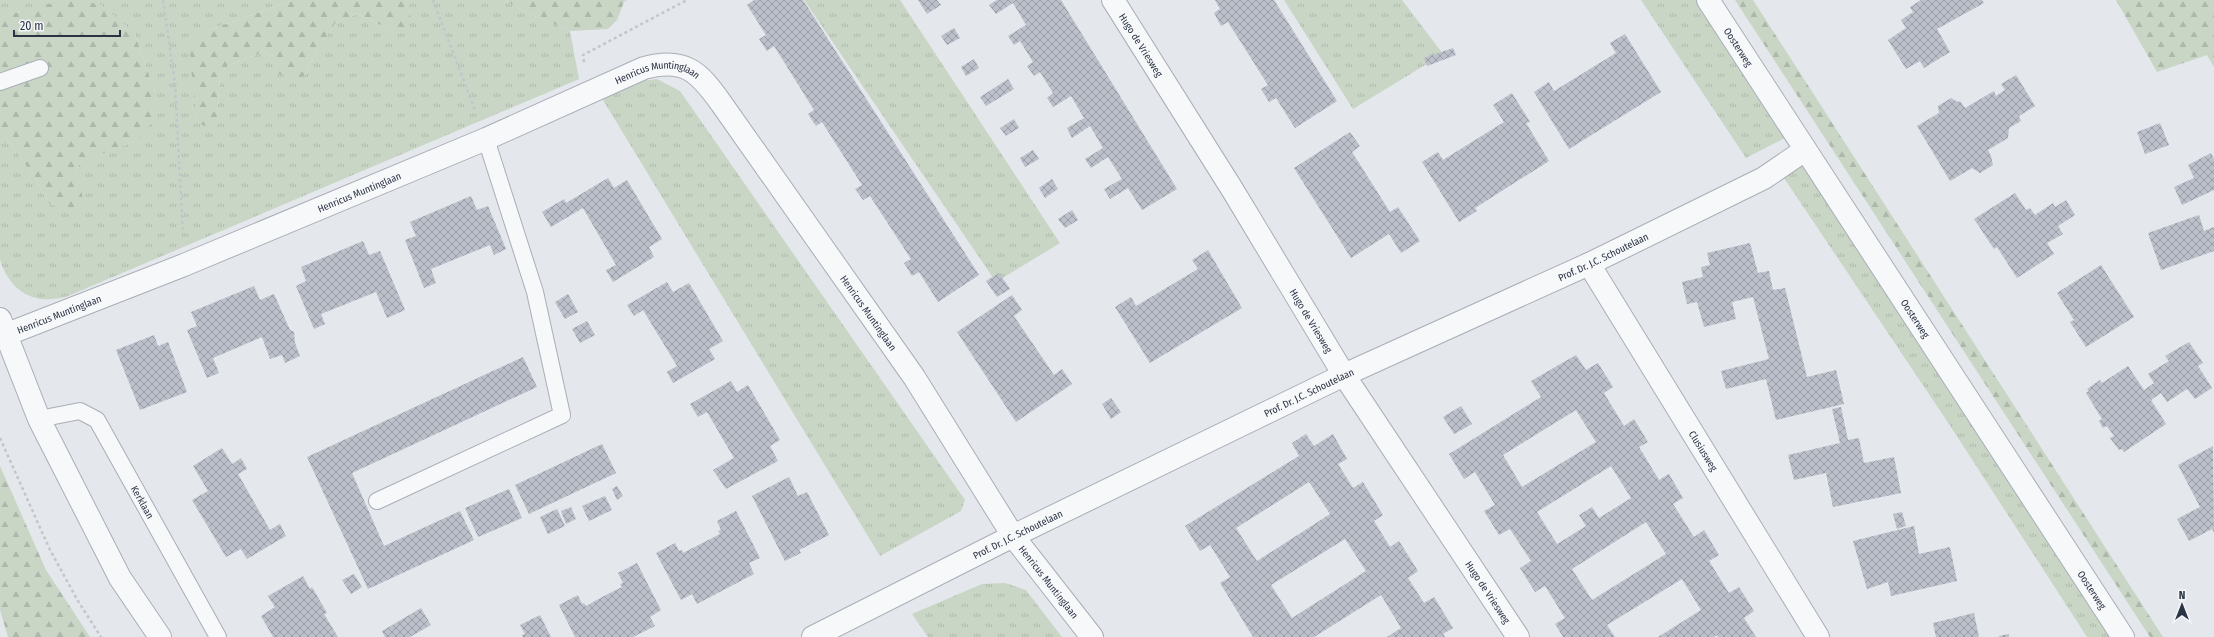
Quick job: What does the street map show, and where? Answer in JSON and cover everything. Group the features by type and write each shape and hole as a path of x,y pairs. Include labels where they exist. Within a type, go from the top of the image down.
{"street":[{"name":"Hugo de Vriesweg","path":"1113,0 1232,189 1344,375 1518,637"},
{"name":"Oosterweg","path":"1708,0 1978,412 2123,637"},
{"name":"Henricus Muntinglaan","path":"3,327 184,265 486,139 644,68 662,63 683,68 700,76 914,377 1013,536 1092,637"},
{"name":"Prof. Dr. J.C. Schoutelaan","path":"813,637 1013,536 1344,375 1589,264 1764,178 1805,150"},
{"name":"Clusiusweg","path":"1589,264 1818,637"},
{"path":"3,327 39,419 120,578 160,637"}],"lane":[{"path":"0,82 40,68"},
{"path":"378,502 562,415 535,292 486,139"},
{"name":"Kerklaan","path":"39,419 80,411 97,420 218,637"}],"path":[{"path":"162,0 175,84 184,265"},
{"path":"433,0 486,139"},
{"path":"590,92 583,55 687,0"},
{"path":"0,438 50,550 78,601 101,637"}],"green space":[{"path":"0,0 293,0 209,30 191,47 197,120 217,116 220,76 227,66 263,52 273,56 304,76 320,45 336,22 358,14 393,31 411,18 405,0 505,0 523,11 570,31 579,79 68,296 56,299 35,298 18,289 11,281 0,260 0,140 6,138 33,175 49,203 82,199 76,169 83,160 134,142 155,92 134,32 19,11 0,19"},
{"path":"293,0 405,0 411,18 403,29 393,31 358,14 336,22 320,45 304,76 293,79 279,74 273,56 263,52 227,66 220,76 217,116 212,124 204,126 197,120 190,51 193,43 199,36 209,30"},
{"path":"505,0 627,0 624,2 617,20 608,29 570,31 523,11"},
{"path":"804,0 900,0 1060,243 996,282"},
{"path":"1284,0 1402,0 1443,54 1353,109"},
{"path":"1641,0 1700,0 1785,138 1746,158"},
{"path":"1735,0 1753,0 2163,637 2150,637"},
{"path":"2116,0 2214,0 2214,67 2207,55 2157,72"},
{"path":"75,1 100,4 134,32 155,92 153,121 134,142 82,161 76,169 83,199 79,210 66,212 49,203 33,175 6,138 0,140 0,19 36,6"},
{"path":"657,79 680,91 965,500 961,511 880,556 600,95 631,82"},
{"path":"1802,162 2114,637 2087,637 1949,424 1784,178"},
{"path":"0,466 46,570 90,637 8,637 0,610"},
{"path":"1005,583 1026,590 1062,637 928,637 912,614 982,584"}],"building":[{"path":"754,0 803,0 979,275 938,302 919,272 912,276 904,263 911,259 870,196 863,200 855,189 862,185 822,122 816,126 808,114 814,110 774,46 767,51 759,39 766,35 747,5"},
{"path":"918,0 937,0 941,5 927,14"},
{"path":"997,0 1061,0 1177,189 1142,210 1128,188 1110,199 1104,189 1122,179 1108,157 1091,168 1085,159 1103,148 1090,126 1072,138 1067,128 1084,118 1071,96 1053,107 1047,98 1053,93 1040,72 1034,76 1027,66 1033,62 1020,41 1014,45 1008,36 1026,25 1013,3 996,14 989,5"},
{"path":"1215,0 1274,0 1337,101 1295,128 1276,98 1269,102 1261,89 1268,85 1228,22 1221,26 1214,13 1220,9"},
{"path":"1921,0 1982,0 1984,3 1937,29 1950,52 1924,68 1920,61 1906,69 1888,40 1906,28 1901,20 1913,12 1910,7"},
{"path":"954,28 960,38 947,45 941,36"},
{"path":"1625,34 1661,92 1569,149 1534,92 1549,82 1554,91 1616,53 1610,43"},
{"path":"1453,48 1456,55 1427,66 1424,58"},
{"path":"974,59 979,68 966,76 961,67"},
{"path":"2016,75 2035,106 2019,116 2021,121 2009,128 2008,138 1988,150 1993,165 1980,173 1972,168 1950,181 1917,126 1939,113 1938,106 1951,98 1958,102 1960,101 1965,108 1994,91 1996,96 2005,90 2001,84"},
{"path":"1008,79 1014,89 986,106 980,97"},
{"path":"1512,93 1530,122 1526,123 1549,161 1475,208 1477,211 1459,222 1422,162 1438,152 1443,160 1504,122 1493,105"},
{"path":"1014,119 1019,128 1006,136 1000,128"},
{"path":"2160,123 2169,145 2145,154 2137,132"},
{"path":"1350,132 1360,146 1352,152 1390,212 1398,207 1420,241 1401,253 1389,234 1351,258 1294,168"},
{"path":"1033,150 1039,159 1025,167 1020,158"},
{"path":"2211,153 2214,159 2214,190 2182,205 2174,187 2194,178 2188,165"},
{"path":"608,178 614,188 627,180 662,239 649,247 654,257 613,282 606,270 616,265 583,208 551,227 542,212 564,199 566,203"},
{"path":"1052,179 1058,189 1045,198 1039,188"},
{"path":"2015,193 2026,210 2030,208 2035,215 2053,203 2055,207 2066,200 2075,215 2058,226 2063,234 2047,243 2054,254 2017,278 1997,247 1994,249 1974,219"},
{"path":"471,196 477,210 488,206 506,249 494,255 490,245 431,269 436,283 424,288 405,240 416,236 410,222"},
{"path":"1072,210 1078,220 1065,228 1058,219"},
{"path":"2199,215 2204,231 2214,227 2214,251 2161,270 2148,233"},
{"path":"363,241 369,255 380,251 405,310 387,318 376,292 321,314 325,324 314,329 296,286 306,281 301,267"},
{"path":"1750,243 1758,273 1769,271 1773,290 1785,288 1807,377 1836,370 1844,404 1776,420 1766,379 1726,389 1721,371 1769,359 1753,297 1732,302 1736,319 1704,327 1697,302 1687,304 1682,282 1703,277 1701,267 1710,265 1707,253"},
{"path":"1208,250 1242,308 1150,363 1115,307 1131,297 1136,306 1198,269 1192,260"},
{"path":"2101,265 2134,317 2086,347 2070,322 2074,320 2057,293"},
{"path":"999,273 1010,289 997,297 986,281"},
{"path":"667,282 673,292 689,283 723,341 709,349 715,359 673,383 667,372 677,366 643,310 634,316 627,305"},
{"path":"254,286 260,300 274,294 290,330 294,332 295,343 300,356 285,363 282,355 270,359 262,337 213,358 219,373 207,378 187,330 197,326 191,312"},
{"path":"568,294 578,312 565,319 555,302"},
{"path":"1012,295 1022,310 1014,316 1054,375 1062,369 1072,384 1016,422 957,332"},
{"path":"587,321 595,335 580,343 572,329"},
{"path":"154,335 158,346 168,342 187,392 140,410 116,350"},
{"path":"2189,342 2203,363 2198,366 2212,388 2195,399 2187,389 2167,402 2161,393 2151,400 2166,424 2124,452 2122,449 2119,450 2110,438 2114,436 2107,426 2103,428 2099,421 2102,419 2086,393 2089,391 2087,389 2100,380 2102,383 2128,366 2144,390 2154,383 2148,374 2169,361 2165,356"},
{"path":"1576,355 1586,370 1598,363 1613,387 1604,393 1624,426 1634,419 1648,442 1639,447 1659,480 1669,474 1683,498 1673,504 1694,537 1704,530 1719,555 1709,561 1729,593 1739,587 1754,611 1744,618 1756,637 1718,637 1717,635 1714,637 1658,637 1701,610 1682,579 1607,625 1615,637 1563,637 1555,624 1565,618 1545,586 1535,592 1520,568 1531,561 1510,529 1499,535 1484,511 1495,505 1475,472 1464,479 1449,454 1541,397 1531,381","holes":["1576,410 1596,442 1522,487 1503,455","1611,466 1631,498 1599,518 1592,507 1579,515 1586,526 1557,544 1537,512","1646,522 1666,554 1592,600 1572,569"]},
{"path":"523,357 537,387 352,473 384,546 460,511 474,540 368,589 307,457"},
{"path":"731,381 737,392 748,385 780,440 770,446 778,461 726,489 713,470 734,458 707,412 698,417 690,404"},
{"path":"1111,398 1121,412 1111,419 1102,404"},
{"path":"1461,406 1472,424 1454,434 1443,417"},
{"path":"1841,407 1848,440 1859,438 1864,463 1894,457 1901,493 1833,507 1826,473 1794,480 1788,455 1840,443 1832,409"},
{"path":"1306,434 1314,446 1333,434 1347,459 1338,464 1353,488 1363,482 1383,515 1374,521 1390,547 1399,541 1418,571 1408,578 1424,603 1434,597 1453,628 1443,634 1445,637 1387,637 1401,628 1381,595 1314,637 1253,637 1220,583 1230,577 1210,545 1200,551 1185,526 1299,456 1292,443","holes":["1309,482 1330,514 1257,561 1236,528","1345,539 1366,571 1292,618 1271,585"]},
{"path":"602,444 616,473 529,514 515,485"},
{"path":"2213,446 2214,533 2212,529 2189,541 2177,519 2200,507 2178,465"},
{"path":"222,448 232,464 241,458 247,469 238,474 270,530 280,524 286,536 247,559 241,549 226,557 192,500 208,491 193,466"},
{"path":"789,477 798,496 807,492 829,535 799,550 801,553 785,561 752,496"},
{"path":"617,486 623,496 617,500 612,489"},
{"path":"509,489 522,518 478,537 465,508"},
{"path":"605,496 612,510 589,521 582,506"},
{"path":"571,507 576,519 566,524 561,511"},
{"path":"557,509 565,526 548,534 540,517"},
{"path":"736,511 760,558 749,563 754,574 697,604 692,594 681,600 656,553 675,543 679,551 682,550 683,553 720,534 718,531 721,530 717,521"},
{"path":"1902,512 1906,526 1897,529 1893,514"},
{"path":"1914,526 1919,554 1950,547 1957,581 1891,596 1888,582 1867,589 1853,541"},
{"path":"637,563 661,610 650,617 655,626 633,637 575,637 559,605 578,595 582,604 584,603 586,606 622,587 620,584 623,583 618,573"},
{"path":"354,574 362,587 351,594 342,580"},
{"path":"303,576 310,589 312,587 327,613 324,614 338,637 273,637 261,616 275,607 268,596"},
{"path":"421,608 431,625 410,637 385,637 382,631"},
{"path":"1974,613 1979,637 1936,637 1933,623"},
{"path":"540,615 551,637 523,637 522,635 525,634 520,625"},
{"path":"2009,634 2009,637 1999,637 1999,636"}]}
